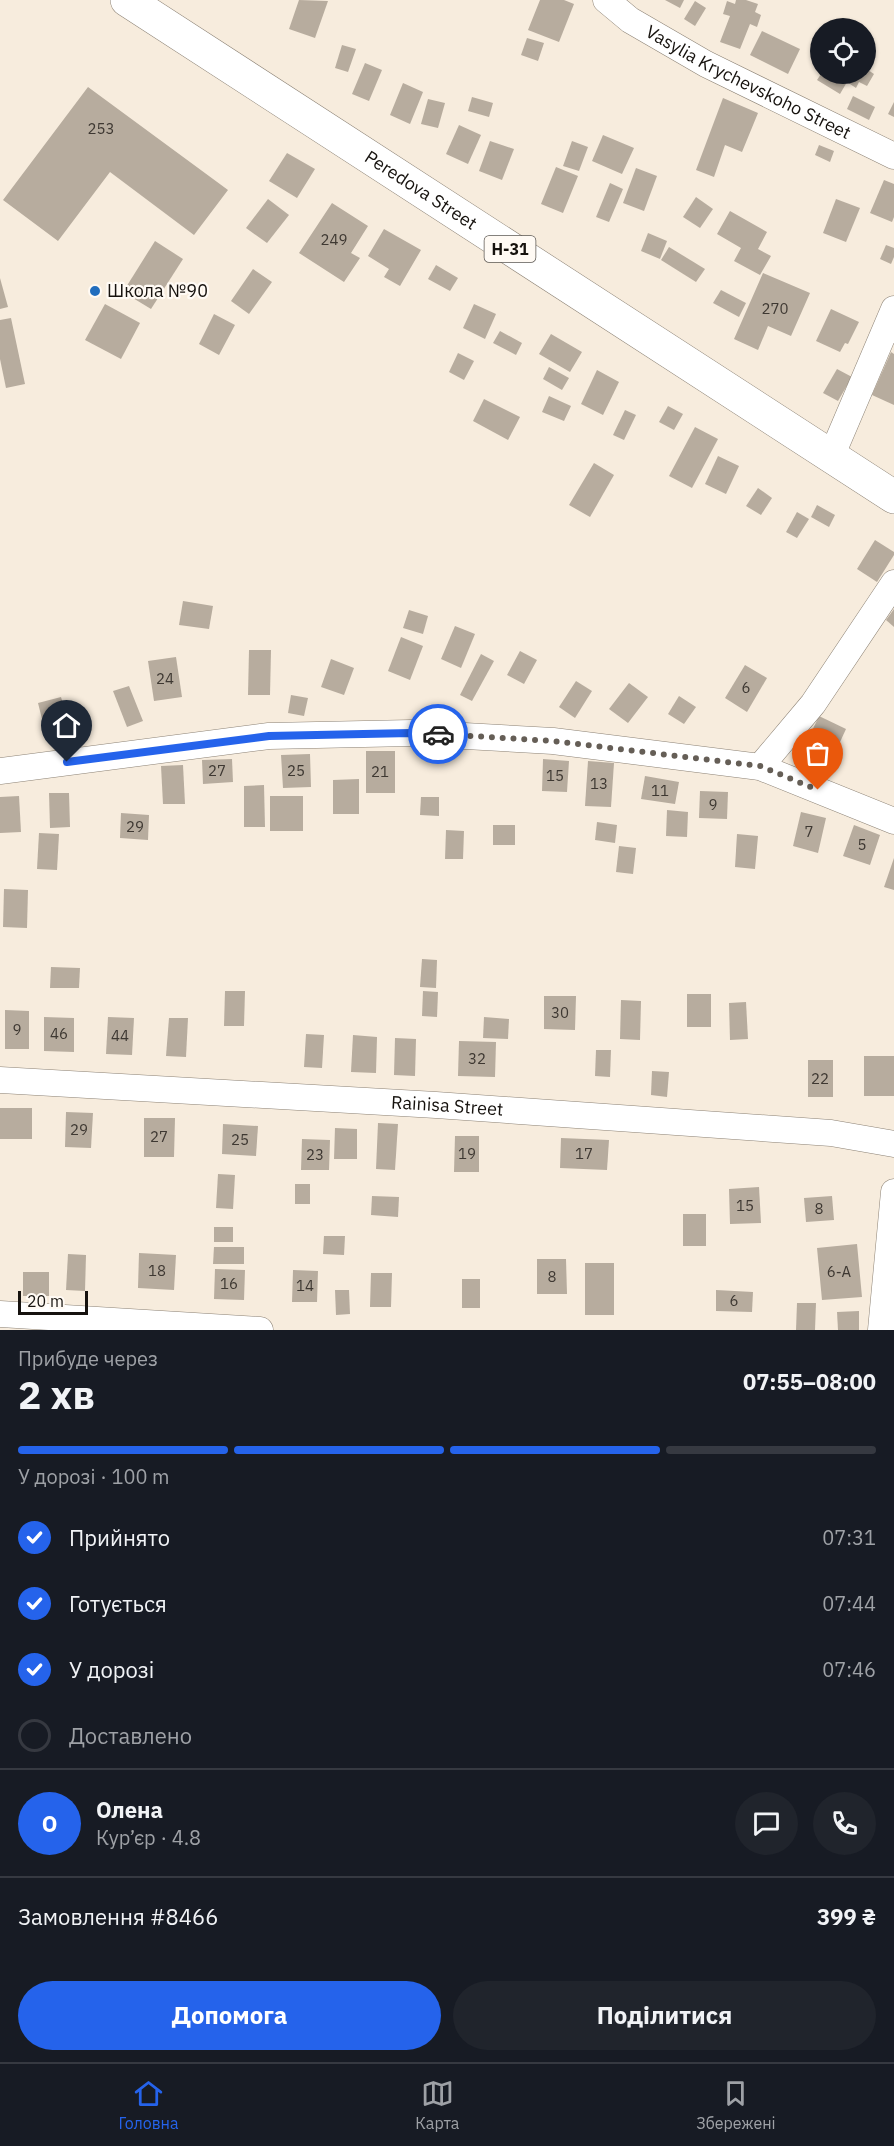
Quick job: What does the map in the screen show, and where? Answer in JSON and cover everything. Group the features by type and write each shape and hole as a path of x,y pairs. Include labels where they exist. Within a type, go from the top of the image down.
{"main road":[{"name":"Peredova Street","path":"127,0 894,497"}],"street":[{"name":"Vasylia Krychevskoho Street","path":"606,0 630,20 706,64 894,156"},
{"path":"831,457 894,309"},
{"path":"760,766 813,704 894,583"},
{"path":"0,771 269,736 411,733 553,741 760,766 894,821"},
{"name":"Rainisa Street","path":"0,1080 424,1104 640,1119 831,1133 894,1144"},
{"path":"881,1330 894,1192"},
{"path":"0,1314 260,1330"}],"building":[{"path":"299,0 328,1 315,38 289,29"},
{"path":"540,0 564,0 574,4 559,42 528,30"},
{"path":"665,0 684,0 680,8"},
{"path":"736,0 758,4 755,12 761,15 757,27 750,24 740,49 720,42 730,16 723,14 727,1 735,4"},
{"path":"695,1 706,8 695,26 684,19"},
{"path":"762,31 800,49 788,74 750,55"},
{"path":"527,38 544,43 538,61 521,55"},
{"path":"342,45 356,49 348,72 335,68"},
{"path":"365,63 382,70 369,101 352,94"},
{"path":"403,83 423,92 410,124 390,115"},
{"path":"824,84 846,84 840,94"},
{"path":"88,87 228,190 194,235 110,172 58,241 3,200"},
{"path":"853,96 875,107 869,120 847,109"},
{"path":"472,97 493,103 489,117 468,111"},
{"path":"723,98 758,113 742,152 725,145 714,177 696,170"},
{"path":"428,99 445,103 438,128 421,124"},
{"path":"894,102 894,117 888,114"},
{"path":"459,125 481,135 468,164 446,154"},
{"path":"603,135 634,148 622,174 592,161"},
{"path":"490,141 514,149 502,180 479,171"},
{"path":"572,141 588,147 579,171 563,166"},
{"path":"819,145 834,151 830,162 815,155"},
{"path":"287,153 315,169 297,198 269,181"},
{"path":"556,167 578,176 563,213 541,204"},
{"path":"636,168 657,176 644,211 623,203"},
{"path":"884,180 894,184 892,222 870,213"},
{"path":"610,183 623,189 609,222 596,217"},
{"path":"696,197 713,209 700,228 683,217"},
{"path":"268,199 289,215 267,243 246,228"},
{"path":"836,199 860,208 846,242 823,233"},
{"path":"332,203 368,226 351,253 360,258 344,282 299,253"},
{"path":"730,211 767,232 758,249 771,256 760,275 734,261 741,248 717,234"},
{"path":"384,229 421,250 400,286 384,277 389,269 368,256"},
{"path":"648,233 667,241 660,259 641,251"},
{"path":"155,241 183,259 151,309 123,292"},
{"path":"886,245 894,248 891,264 880,259"},
{"path":"669,247 705,269 696,282 661,260"},
{"path":"436,265 458,278 450,291 428,279"},
{"path":"253,269 272,282 249,314 231,301"},
{"path":"763,273 810,293 791,336 768,326 758,350 734,339"},
{"path":"0,278 8,307 0,309"},
{"path":"721,290 746,303 739,317 713,303"},
{"path":"105,304 140,323 121,359 85,340"},
{"path":"474,304 496,314 485,339 463,328"},
{"path":"831,309 859,322 848,344 845,343 840,352 816,341"},
{"path":"214,314 235,325 219,355 199,344"},
{"path":"11,318 25,384 6,388 0,359 0,320"},
{"path":"500,331 522,343 516,355 493,343"},
{"path":"551,334 582,352 570,372 539,354"},
{"path":"891,352 894,354 894,405 872,395"},
{"path":"458,353 474,361 464,380 449,372"},
{"path":"549,367 569,378 562,390 543,379"},
{"path":"837,369 852,377 838,401 823,393"},
{"path":"597,370 619,382 603,415 581,404"},
{"path":"549,396 571,406 564,421 542,412"},
{"path":"484,399 520,417 508,440 473,421"},
{"path":"668,406 683,414 674,430 659,422"},
{"path":"625,410 636,415 624,440 613,435"},
{"path":"695,427 718,439 692,488 669,476"},
{"path":"718,456 739,466 726,494 705,484"},
{"path":"594,463 614,475 590,517 569,505"},
{"path":"758,488 772,498 761,515 746,506"},
{"path":"817,505 835,515 829,527 811,517"},
{"path":"797,512 809,519 797,538 786,532"},
{"path":"875,540 894,552 877,582 857,569"},
{"path":"183,601 213,606 209,629 179,625"},
{"path":"894,609 894,627 886,620"},
{"path":"409,610 428,616 423,634 403,628"},
{"path":"455,626 475,634 461,668 441,659"},
{"path":"401,637 423,646 410,680 388,671"},
{"path":"249,650 271,650 270,695 248,695"},
{"path":"520,651 537,660 524,684 507,675"},
{"path":"481,654 494,661 472,701 460,695"},
{"path":"176,657 182,697 154,701 148,661"},
{"path":"331,659 354,668 344,695 321,687"},
{"path":"745,665 767,678 747,712 725,698"},
{"path":"576,681 592,691 575,718 559,707"},
{"path":"629,683 648,697 628,723 609,709"},
{"path":"129,686 143,721 127,727 113,691"},
{"path":"291,695 308,698 304,716 288,713"},
{"path":"679,696 696,707 684,724 668,714"},
{"path":"61,697 69,725 45,731 38,703"},
{"path":"819,716 846,729 830,764 802,752"},
{"path":"366,751 395,751 395,793 366,793"},
{"path":"310,754 311,787 283,788 281,755"},
{"path":"232,759 233,782 203,784 202,760"},
{"path":"543,759 569,761 567,792 542,791"},
{"path":"588,761 614,763 611,807 585,806"},
{"path":"183,765 185,804 163,804 161,766"},
{"path":"645,776 679,782 675,804 641,799"},
{"path":"359,779 359,814 333,814 333,780"},
{"path":"264,785 265,827 244,827 244,786"},
{"path":"700,791 728,792 727,819 699,818"},
{"path":"49,793 69,793 70,827 50,828"},
{"path":"19,796 21,832 0,833 0,797"},
{"path":"270,796 303,796 303,831 270,831"},
{"path":"421,797 439,797 439,816 420,815"},
{"path":"667,810 688,812 687,837 666,836"},
{"path":"801,812 826,818 818,853 793,846"},
{"path":"121,813 149,815 148,840 120,838"},
{"path":"597,822 617,825 615,843 595,840"},
{"path":"493,825 515,825 515,845 493,845"},
{"path":"854,825 880,835 870,865 843,856"},
{"path":"446,830 464,831 463,859 445,859"},
{"path":"39,833 59,834 57,870 37,869"},
{"path":"737,834 758,836 755,869 735,867"},
{"path":"619,846 636,848 633,874 616,872"},
{"path":"894,858 894,890 884,887"},
{"path":"4,889 28,890 27,928 3,927"},
{"path":"422,959 437,960 436,988 420,987"},
{"path":"51,967 80,968 79,988 50,988"},
{"path":"225,991 245,991 244,1026 224,1026"},
{"path":"423,991 438,992 437,1017 422,1016"},
{"path":"687,994 711,994 711,1027 687,1027"},
{"path":"544,996 576,996 575,1030 544,1029"},
{"path":"621,1000 641,1001 640,1040 620,1039"},
{"path":"746,1002 748,1039 730,1040 729,1003"},
{"path":"5,1010 29,1011 29,1049 5,1049"},
{"path":"44,1017 74,1018 74,1052 44,1051"},
{"path":"108,1017 134,1018 132,1055 106,1054"},
{"path":"484,1017 509,1019 508,1039 483,1038"},
{"path":"169,1018 188,1018 186,1057 166,1056"},
{"path":"306,1034 324,1035 322,1068 304,1067"},
{"path":"353,1035 377,1037 376,1073 351,1072"},
{"path":"395,1038 416,1039 415,1076 394,1075"},
{"path":"459,1041 496,1042 495,1077 458,1076"},
{"path":"596,1050 611,1050 610,1077 595,1076"},
{"path":"864,1056 894,1056 894,1096 864,1096"},
{"path":"808,1060 833,1060 833,1097 808,1097"},
{"path":"652,1071 669,1072 667,1097 651,1095"},
{"path":"0,1108 32,1108 32,1139 0,1139"},
{"path":"66,1112 93,1113 91,1148 65,1147"},
{"path":"144,1118 175,1118 174,1157 144,1157"},
{"path":"378,1123 398,1124 395,1170 376,1169"},
{"path":"223,1124 258,1126 256,1156 222,1154"},
{"path":"335,1128 357,1129 357,1159 334,1159"},
{"path":"455,1136 479,1136 479,1172 454,1172"},
{"path":"561,1138 609,1140 607,1170 560,1168"},
{"path":"302,1139 330,1140 329,1170 301,1170"},
{"path":"218,1174 235,1175 233,1209 216,1208"},
{"path":"295,1184 310,1184 310,1204 295,1204"},
{"path":"759,1187 761,1223 730,1224 729,1189"},
{"path":"372,1196 399,1197 398,1217 371,1215"},
{"path":"832,1196 834,1220 806,1222 804,1198"},
{"path":"683,1214 706,1214 706,1246 683,1246"},
{"path":"214,1227 233,1227 233,1242 214,1242"},
{"path":"324,1236 345,1236 344,1255 323,1254"},
{"path":"857,1244 862,1297 822,1300 817,1248"},
{"path":"214,1247 244,1247 244,1264 213,1264"},
{"path":"139,1253 176,1255 174,1290 138,1288"},
{"path":"68,1254 86,1255 85,1291 66,1290"},
{"path":"537,1259 566,1259 567,1294 537,1294"},
{"path":"585,1263 614,1263 614,1315 585,1315"},
{"path":"215,1269 245,1270 244,1300 214,1299"},
{"path":"293,1270 318,1271 317,1302 292,1302"},
{"path":"23,1272 49,1272 49,1296 23,1296"},
{"path":"371,1273 392,1273 391,1307 370,1307"},
{"path":"462,1279 480,1279 480,1308 462,1308"},
{"path":"335,1290 349,1290 350,1314 336,1315"},
{"path":"716,1290 753,1292 752,1312 716,1311"},
{"path":"797,1303 816,1303 815,1330 796,1330"},
{"path":"859,1311 859,1330 838,1330 837,1312"}],"way so far":[{"path":"438,734 553,741 760,766 818,790"}],"place":[{"name":"Школа №90","path":"95,291"}],"route":[{"path":"67,762 269,736 438,734"}]}
